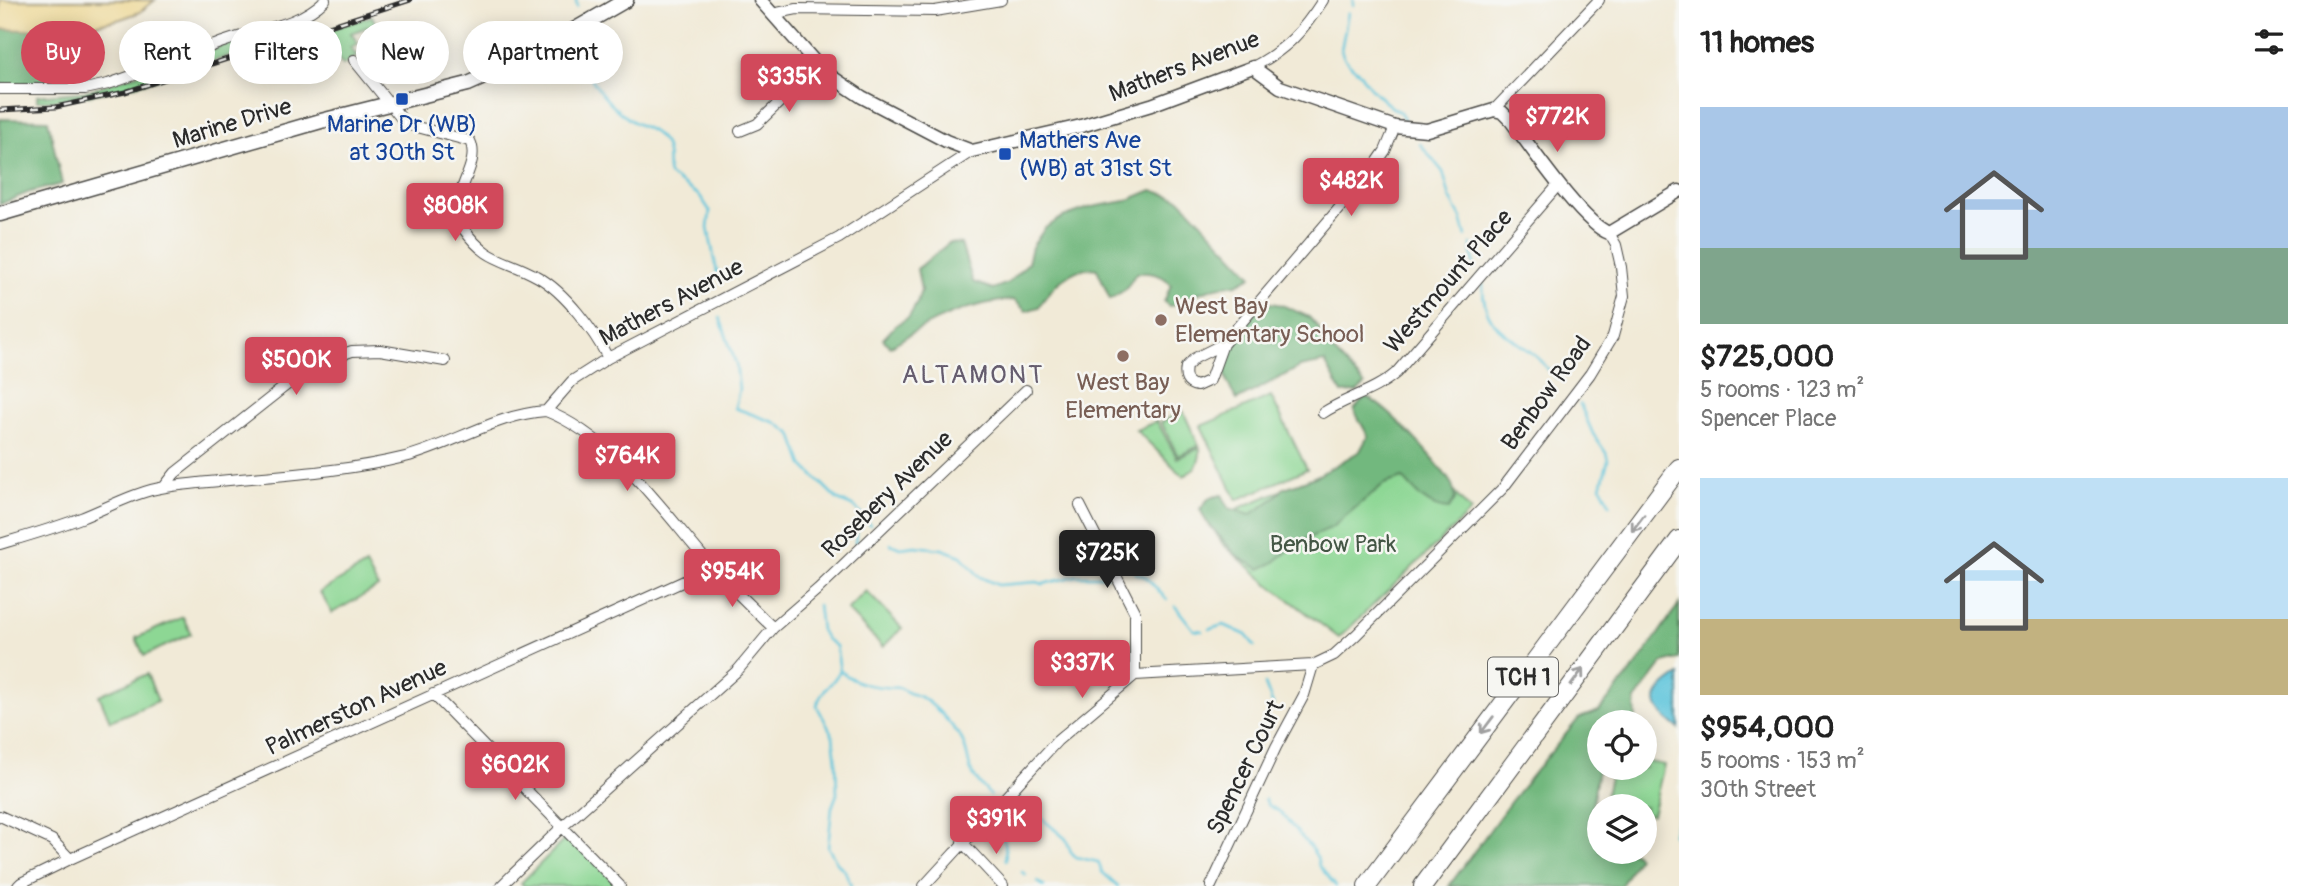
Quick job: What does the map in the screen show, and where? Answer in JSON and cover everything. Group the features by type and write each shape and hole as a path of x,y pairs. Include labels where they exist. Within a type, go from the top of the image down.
{"highway":[{"name":"TCH 1","path":"1367,886 1679,468"},
{"name":"TCH 1","path":"1425,886 1679,540"}],"main road":[{"name":"Marine Drive","path":"0,214 387,103 468,84 495,73 626,0"}],"street":[{"path":"0,89 85,89 108,84 252,32 296,20 313,11 324,0"},
{"path":"761,0 817,66 862,97 946,141 972,151"},
{"path":"772,14 797,9 935,11 1001,0"},
{"name":"Mathers Avenue","path":"546,411 572,381 608,358 839,238 972,151 1081,126 1151,105 1253,67 1280,52 1291,42 1323,0"},
{"path":"1253,67 1280,87 1395,127 1427,130 1494,110 1598,0"},
{"path":"354,60 406,124 470,141 472,154 457,203 461,226 486,255 539,277 555,290 586,323 608,358"},
{"path":"740,131 757,124 817,66"},
{"path":"1494,110 1502,112 1511,121 1591,221 1609,233 1679,191"},
{"path":"1223,344 1195,358 1186,367 1185,379 1188,382 1197,386 1210,380 1223,344 1371,172 1385,151 1395,127"},
{"name":"Westmount Place","path":"1323,413 1396,373 1559,184"},
{"name":"Benbow Road","path":"1313,665 1334,655 1503,488 1590,374 1613,336 1624,296 1616,245 1609,233"},
{"path":"164,487 175,473 312,365 352,351 380,350 445,361"},
{"name":"Rosebery Avenue","path":"501,886 561,828 737,670 773,628 818,589 1026,390"},
{"path":"0,544 80,519 130,497 164,487 308,472 404,457 430,450 526,412 546,411 579,427 598,441 690,539 713,568 773,628"},
{"path":"1080,505 1135,612 1135,675"},
{"name":"Palmerston Avenue","path":"18,886 70,859 713,568"},
{"path":"923,886 1057,741 1135,675 1313,665"},
{"name":"Spencer Court","path":"1211,886 1276,747 1304,695 1313,665"},
{"path":"433,694 620,886"},
{"path":"0,816 52,840 70,859"},
{"path":"962,842 1003,886"}],"green space":[{"path":"372,16 374,21 356,21"},
{"path":"356,21 356,31 351,33 356,44 351,48 356,57 343,65 342,64 342,25"},
{"path":"0,29 21,30 21,84 42,84 0,85"},
{"path":"229,43 229,56 215,61 215,48"},
{"path":"119,80 119,84 138,84 72,98 37,101 37,96 84,92"},
{"path":"0,119 48,120 62,184 30,192 0,204"},
{"path":"1152,190 1180,199 1252,276 1237,284 1216,287 1193,295 1181,304 1169,306 1164,302 1171,285 1160,276 1136,273 1126,289 1110,299 1097,269 1088,268 1063,279 1049,292 1039,307 1026,311 1014,300 981,305 949,315 890,347 883,339 895,326 909,317 917,303 921,290 917,269 949,243 961,244 973,282 993,289 1008,283 1028,263 1032,247 1045,228 1063,217 1092,207 1126,201"},
{"path":"1264,302 1282,305 1309,317 1319,328 1322,339 1365,385 1357,392 1342,393 1325,362 1300,367 1237,400 1228,385 1225,359 1235,336"},
{"path":"1271,396 1307,469 1237,500 1201,426"},
{"path":"1365,397 1386,410 1444,474 1452,485 1455,499 1449,509 1429,503 1403,478 1384,484 1331,528 1299,542 1273,563 1260,569 1238,557 1206,521 1200,509 1209,498 1222,495 1229,508 1250,515 1284,488 1315,477 1360,451 1368,436 1354,410"},
{"path":"1183,411 1199,446 1178,456 1161,422"},
{"path":"1157,421 1177,458 1200,448 1198,461 1187,474 1183,476 1136,430"},
{"name":"Benbow Park","path":"1405,439 1471,511 1339,638 1266,582 1223,544 1208,521"},
{"path":"366,565 378,587 332,613 320,592"},
{"path":"866,591 902,628 883,647 847,610"},
{"path":"1679,604 1679,659 1663,663 1635,700 1635,710 1600,710 1636,666"},
{"path":"183,617 191,634 144,656 136,638"},
{"path":"147,674 158,701 110,721 99,695"},
{"path":"1587,715 1587,780 1596,780 1594,794 1587,794 1587,864 1634,864 1621,886 1449,886 1511,801 1579,718"},
{"path":"1657,764 1664,765 1657,794 1606,794 1609,780 1657,780"},
{"path":"569,835 620,886 524,886 521,883"}],"sand":[{"path":"0,0 155,0 140,12 105,23 21,21 21,30 0,29"}],"water":[{"path":"1679,675 1679,729 1663,714 1656,702 1661,690"}],"waterway":[{"path":"576,0 577,7"},
{"path":"1353,0 1353,5"},
{"path":"1348,13 1341,50 1344,58 1404,119"},
{"path":"595,84 619,112 660,138 667,151 669,175 700,196 710,211 708,228 718,277"},
{"path":"1420,144 1443,172 1450,198 1461,218 1466,236"},
{"path":"1471,245 1474,264"},
{"path":"1483,284 1484,299 1492,321 1538,358 1557,378"},
{"path":"720,318 736,364 739,389 735,408 776,423 792,434 803,465 838,500 855,507 870,525"},
{"path":"1580,404 1593,434 1606,453 1608,460 1601,487 1610,504"},
{"path":"855,543 860,515"},
{"path":"891,544 900,548 915,546 942,549 961,556 980,577 998,585 1037,582 1043,584 1076,576 1108,576"},
{"path":"1135,573 1146,577 1167,600"},
{"path":"818,605 821,630 826,639 836,646 840,670 861,683 900,688 931,704 960,736 971,772 990,795"},
{"path":"1175,606 1194,630 1203,631"},
{"path":"1210,629 1224,625 1246,635 1255,646"},
{"path":"840,670 817,706 833,736 836,761 837,794 832,807 828,847 845,871 851,886"},
{"path":"1265,684 1273,705"},
{"path":"1006,860 1005,843 995,823 1019,799 1066,839 1076,857 1098,862 1102,872 1118,886"},
{"path":"1265,799 1311,848 1319,866 1336,886"},
{"path":"1679,813 1673,834 1679,841"},
{"path":"1022,872 1026,875"},
{"path":"1038,882 1044,886"}],"railway":[{"path":"0,110 56,107 125,92 410,0"}],"place":[{"name":"Marine Dr (WB) at 30th St","path":"402,99"},
{"name":"Mathers Ave (WB) at 31st St","path":"1005,154"},
{"name":"West Bay Elementary School","path":"1161,320"},
{"name":"West Bay Elementary","path":"1123,356"}],"district":[{"name":"ALTAMONT","path":"973,374"}]}
